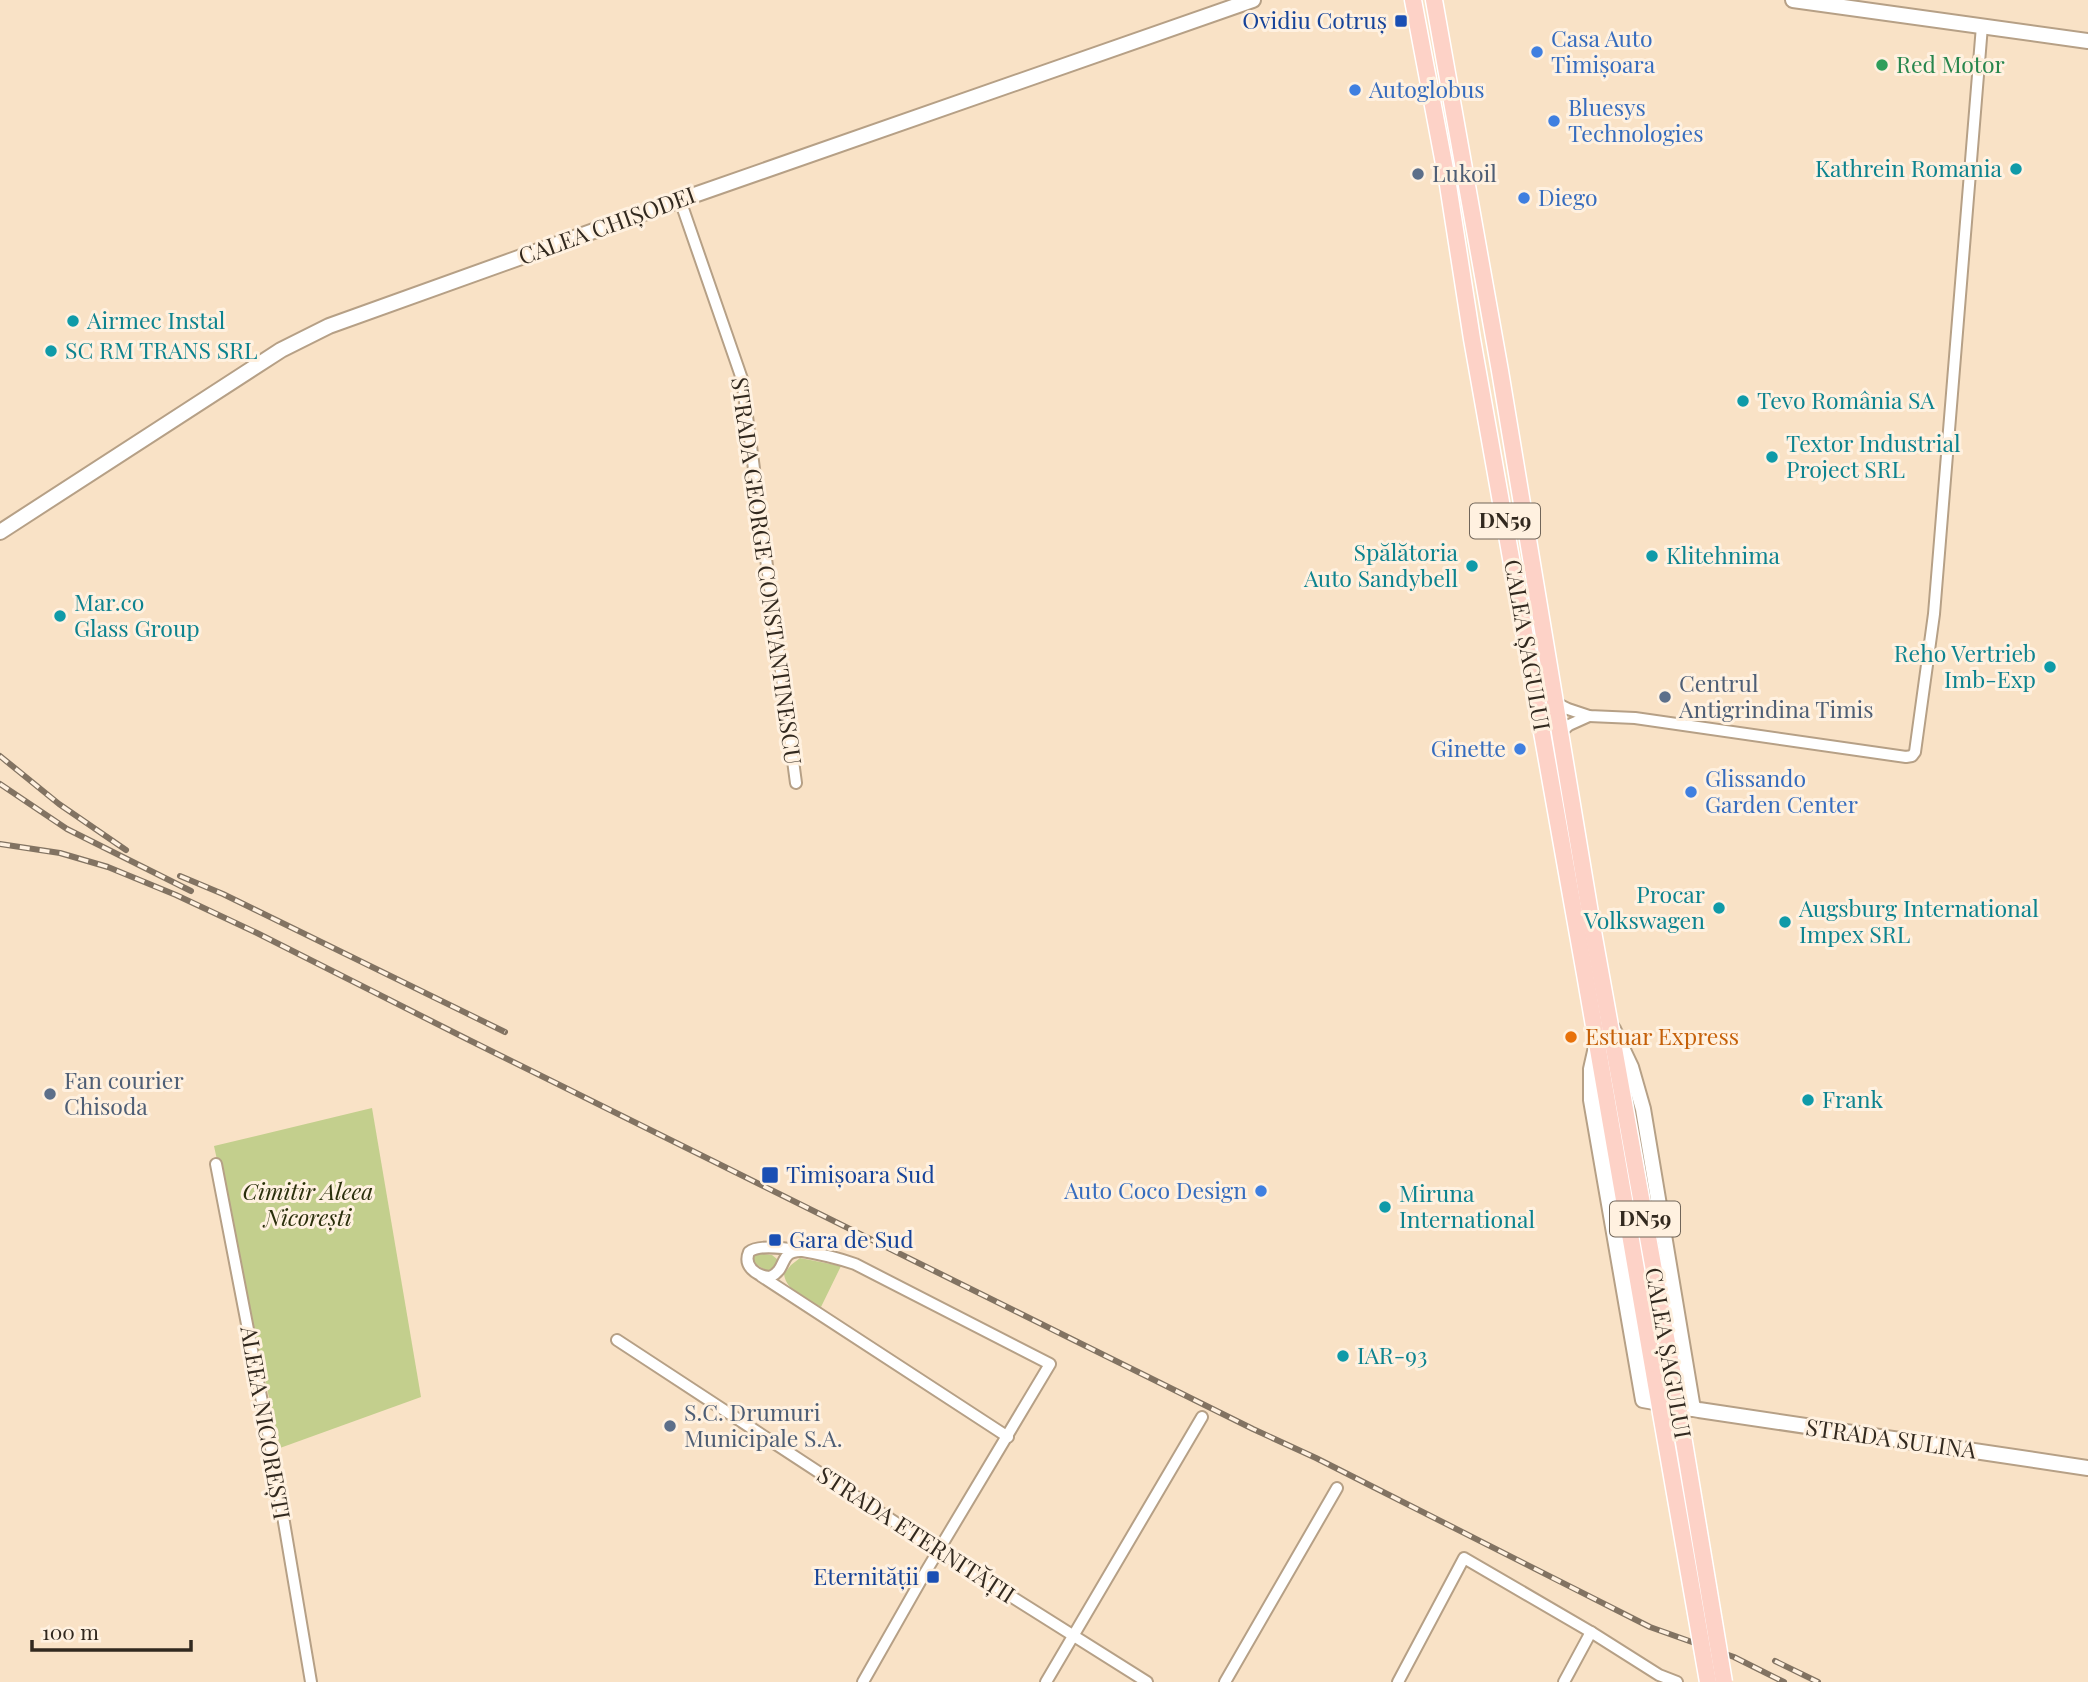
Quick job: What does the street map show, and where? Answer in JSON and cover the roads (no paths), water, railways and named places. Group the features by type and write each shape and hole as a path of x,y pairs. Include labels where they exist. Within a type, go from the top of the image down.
{"main road":[{"name":"CALEA CHIȘODEI","path":"0,531 281,350 328,326 1253,0"},
{"name":"CALEA ȘAGULUI","path":"1413,0 1448,185 1472,339 1707,1682"},
{"name":"CALEA ȘAGULUI","path":"1434,0 1724,1682"},
{"path":"1793,0 2088,41"},
{"name":"CALEA ȘAGULUI","path":"1611,1024 1631,1067 1643,1109 1693,1409"},
{"name":"CALEA ȘAGULUI","path":"1597,1042 1591,1069 1591,1100 1643,1400"},
{"name":"STRADA SULINA","path":"1643,1400 2088,1468"}],"street":[{"path":"1554,702 1589,716 1634,718 1906,757 1916,752 1934,614 1982,26"},
{"name":"STRADA GEORGE CONSTANTINESCU","path":"680,200 742,379 796,783"},
{"path":"1560,733 1569,725 1589,716"},
{"name":"ALEEA NICOREȘTI","path":"216,1164 275,1469 311,1682"},
{"path":"863,1682 939,1551 1008,1437 1050,1364 855,1264 841,1259 771,1247 755,1247 748,1254 748,1265 761,1275 1008,1437"},
{"path":"771,1247 779,1253 781,1266 777,1281 781,1288"},
{"path":"761,1275 772,1276 788,1254 800,1251"},
{"name":"STRADA ETERNITĂȚII","path":"617,1340 939,1551 1147,1682"},
{"path":"1046,1682 1202,1417"},
{"path":"1225,1682 1337,1488"},
{"path":"1398,1682 1464,1558 1659,1675 1677,1682"},
{"path":"1564,1682 1591,1632"}],"railway":[{"path":"0,756 59,804 126,850"},
{"path":"0,784 67,829 191,891"},
{"path":"0,844 60,853 108,867 257,933 1316,1458 1650,1627 1734,1657 1784,1682"},
{"path":"180,876 223,894 505,1032"},
{"path":"1775,1661 1818,1682"}],"place":[{"name":"Ovidiu Cotruș","path":"1401,21"},
{"name":"Casa Auto Timișoara","path":"1537,52"},
{"name":"Red Motor","path":"1882,65"},
{"name":"Autoglobus","path":"1355,90"},
{"name":"Bluesys Technologies","path":"1554,121"},
{"name":"Kathrein Romania","path":"2016,169"},
{"name":"Lukoil","path":"1418,174"},
{"name":"Diego","path":"1524,198"},
{"name":"Airmec Instal","path":"73,321"},
{"name":"SC RM TRANS SRL","path":"51,351"},
{"name":"Tevo România SA","path":"1743,401"},
{"name":"Textor Industrial Project SRL","path":"1772,457"},
{"name":"Klitehnima","path":"1652,556"},
{"name":"Spălătoria Auto Sandybell","path":"1472,566"},
{"name":"Mar.co Glass Group","path":"60,616"},
{"name":"Reho Vertrieb Imb-Exp","path":"2050,667"},
{"name":"Centrul Antigrindina Timis","path":"1665,697"},
{"name":"Ginette","path":"1520,749"},
{"name":"Glissando Garden Center","path":"1691,792"},
{"name":"Procar Volkswagen","path":"1719,908"},
{"name":"Augsburg International Impex SRL","path":"1785,922"},
{"name":"Estuar Express","path":"1571,1037"},
{"name":"Fan courier Chisoda","path":"50,1094"},
{"name":"Frank","path":"1808,1100"},
{"name":"Timișoara Sud","path":"770,1175"},
{"name":"Auto Coco Design","path":"1261,1191"},
{"name":"Miruna International","path":"1385,1207"},
{"name":"Gara de Sud","path":"775,1240"},
{"name":"IAR-93","path":"1343,1356"},
{"name":"S.C. Drumuri Municipale S.A.","path":"670,1426"},
{"name":"Eternității","path":"933,1577"}],"park label":[{"name":"Cimitir Aleea Nicorești","path":"308,1205"}]}
